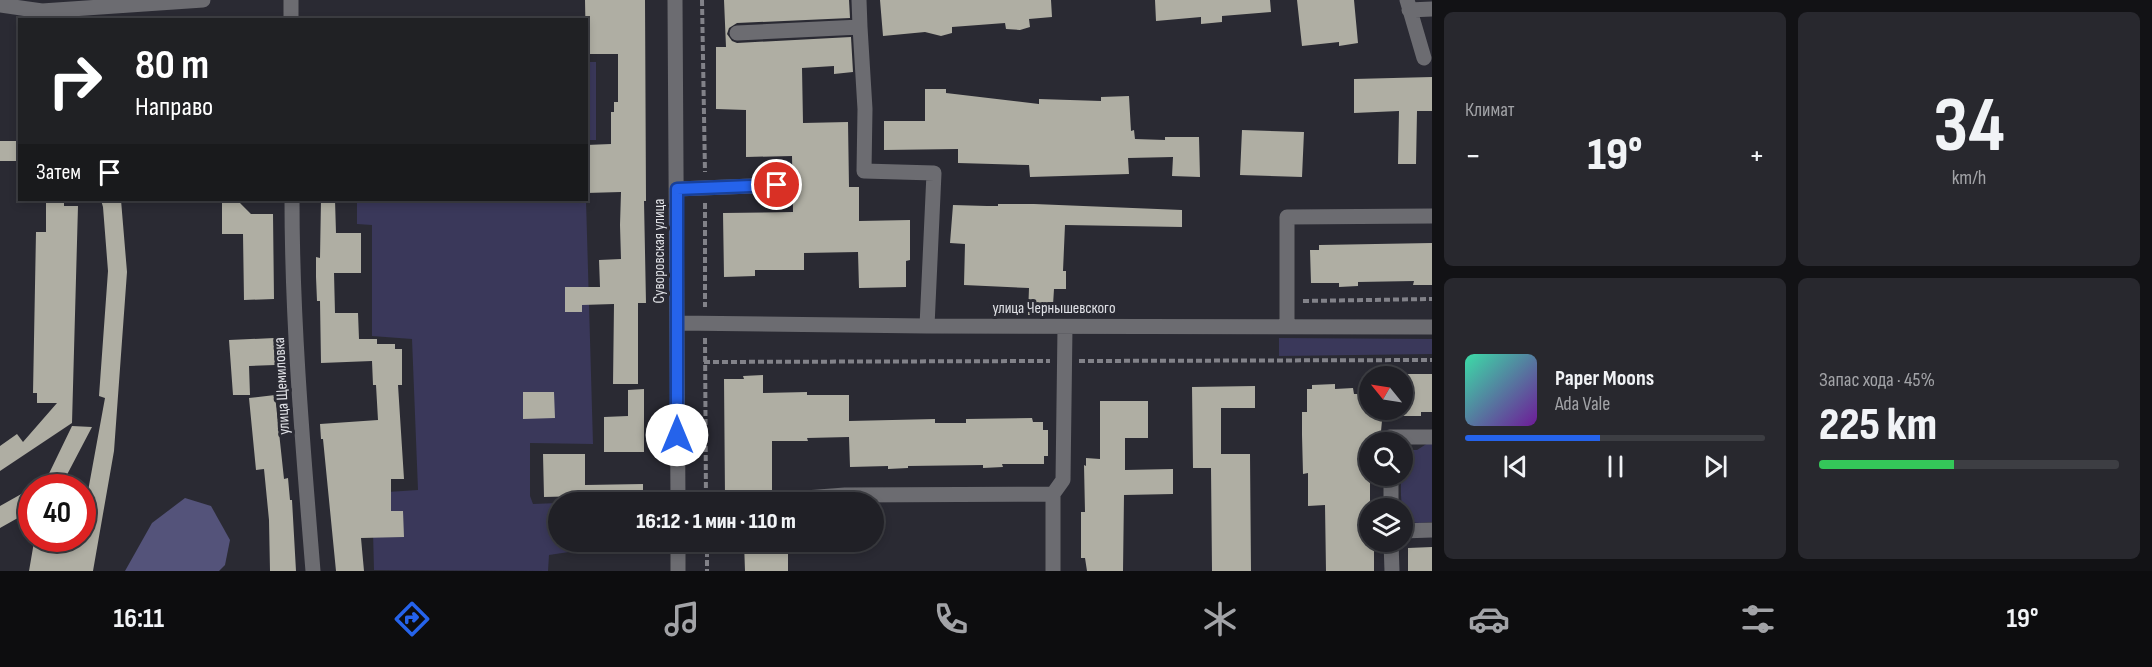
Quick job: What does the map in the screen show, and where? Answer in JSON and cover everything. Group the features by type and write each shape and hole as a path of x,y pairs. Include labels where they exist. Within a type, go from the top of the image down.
{"street":[{"path":"0,5 42,11 203,0"},
{"path":"291,0 291,18"},
{"name":"Суворовская улица","path":"675,0 678,492"},
{"path":"860,0 865,109 864,171 934,173 927,326"},
{"path":"1424,58 1408,5 1432,9"},
{"path":"737,33 860,27"},
{"path":"677,189 777,185"},
{"name":"улица Щемиловка","path":"292,201 302,426 313,571"},
{"path":"1287,326 1287,217 1432,216"},
{"name":"улица Чернышевского","path":"676,323 1065,327 1432,327"},
{"path":"1053,571 1053,494 1063,480 1065,327"},
{"path":"1413,437 1432,437"},
{"path":"884,495 1053,494"},
{"path":"1413,531 1432,530"},
{"path":"678,552 678,571"},
{"path":"1391,552 1392,571"}],"path":[{"path":"702,0 706,492"},
{"path":"1288,301 1432,299"},
{"path":"706,552 707,571"}],"shaded area":[{"path":"588,62 596,62 596,140 588,140"},
{"path":"357,201 586,201 593,444 530,443 530,496 533,504 548,503 548,552 569,552 549,555 548,571 374,570 372,493 418,490 412,339 372,336 372,225 357,224"},
{"path":"1279,338 1432,339 1432,354 1279,356"},
{"path":"1432,443 1432,522 1413,522 1413,498 1401,498 1401,486 1413,486 1413,450"},
{"path":"185,498 211,506 230,540 225,565 219,571 125,571 152,523"}],"building":[{"path":"585,0 645,0 646,303 638,303 638,384 613,384 614,304 582,305 582,312 565,312 565,287 600,287 599,260 621,259 621,192 588,193 588,145 611,144 611,112 614,112 614,102 618,102 618,54 588,54 588,18 585,18"},
{"path":"724,0 849,0 850,18 737,23 729,28 727,34 732,41 737,43 851,37 853,72 834,74 834,66 802,68 803,123 848,122 849,187 859,187 859,221 910,220 910,260 906,261 906,287 859,288 858,252 804,253 804,270 755,270 755,276 724,277 723,213 793,212 792,156 746,157 746,110 716,109 716,47 726,47"},
{"path":"880,0 1051,0 1052,17 1029,19 1030,27 1020,30 1006,29 1005,23 952,27 952,33 941,36 925,32 883,36"},
{"path":"1155,0 1270,0 1271,12 1222,16 1222,22 1201,24 1201,17 1156,21"},
{"path":"1297,0 1354,0 1358,43 1339,46 1339,42 1302,46"},
{"path":"1432,77 1432,111 1417,111 1416,164 1398,164 1399,111 1354,113 1354,79"},
{"path":"925,89 946,89 946,93 1039,104 1039,99 1101,101 1101,97 1129,96 1131,131 1134,130 1135,139 1165,140 1165,137 1199,137 1200,177 1172,176 1173,157 1128,158 1129,174 1030,177 1029,165 958,163 958,149 884,150 884,121 925,121"},
{"path":"1242,130 1304,132 1302,177 1240,175"},
{"path":"0,141 18,141 18,161 0,161"},
{"path":"46,201 64,201 64,206 78,206 72,423 0,471 0,446 17,434 23,442 57,403 37,403 37,393 33,393 36,232 46,232"},
{"path":"101,201 121,201 127,272 114,451 93,571 29,571 32,552 96,552 96,474 91,474 105,398 99,396 108,271"},
{"path":"321,201 335,201 336,233 361,233 361,273 334,273 335,313 358,313 359,339 377,339 377,344 395,344 395,349 402,349 402,385 398,385 404,479 391,479 391,511 403,511 404,537 361,538 364,571 336,571 320,424 378,420 376,385 373,385 372,361 321,363 320,301 317,301 316,277 316,257 320,258"},
{"path":"222,203 240,203 251,214 273,214 274,299 244,300 243,234 222,234"},
{"path":"998,204 1182,210 1182,227 1065,225 1063,271 1066,271 1066,289 1054,289 1053,305 1047,305 1046,315 1028,315 1029,288 964,285 965,244 950,243 953,205 998,206"},
{"path":"1432,243 1432,285 1413,285 1414,281 1358,282 1358,286 1339,287 1339,283 1311,283 1310,250 1319,250 1319,245"},
{"path":"274,338 275,365 249,366 250,395 233,395 229,340"},
{"path":"1413,374 1432,374 1432,412 1421,412 1421,416 1413,416"},
{"path":"763,375 763,393 807,392 807,395 849,395 849,421 935,419 935,423 966,423 966,419 1032,418 1033,422 1043,422 1043,430 1048,430 1048,456 1044,456 1044,464 1002,464 1003,467 908,466 908,468 888,469 888,466 850,467 849,437 807,438 808,441 772,441 772,492 725,492 724,379 744,379 743,376"},
{"path":"1335,384 1335,389 1353,388 1354,394 1359,394 1359,420 1382,420 1381,432 1359,432 1359,486 1370,486 1370,498 1359,498 1359,552 1374,552 1374,571 1326,571 1325,505 1308,506 1308,473 1303,474 1302,412 1307,412 1307,389 1312,389 1312,385"},
{"path":"1255,386 1255,408 1221,408 1221,454 1250,454 1251,571 1212,571 1211,468 1193,468 1192,387"},
{"path":"644,389 644,452 604,452 604,417 628,416 628,390"},
{"path":"523,392 554,392 555,418 523,419"},
{"path":"275,395 284,479 288,478 290,500 292,500 296,571 270,571 269,520 264,469 256,470 249,398"},
{"path":"1100,401 1148,401 1148,438 1125,438 1125,470 1173,469 1173,494 1124,495 1123,571 1087,571 1085,558 1081,558 1081,512 1085,512 1084,465 1086,466 1086,458 1100,459"},
{"path":"72,426 92,427 67,474 49,474"},
{"path":"543,454 585,454 585,485 643,484 643,492 548,492 548,497 544,497"},
{"path":"18,496 18,518 0,528 0,506"},
{"path":"1432,547 1432,571 1408,571 1408,552 1413,552 1413,548"},
{"path":"744,552 788,552 788,571 745,571"}],"route":[{"path":"677,435 677,189 777,185"}]}
